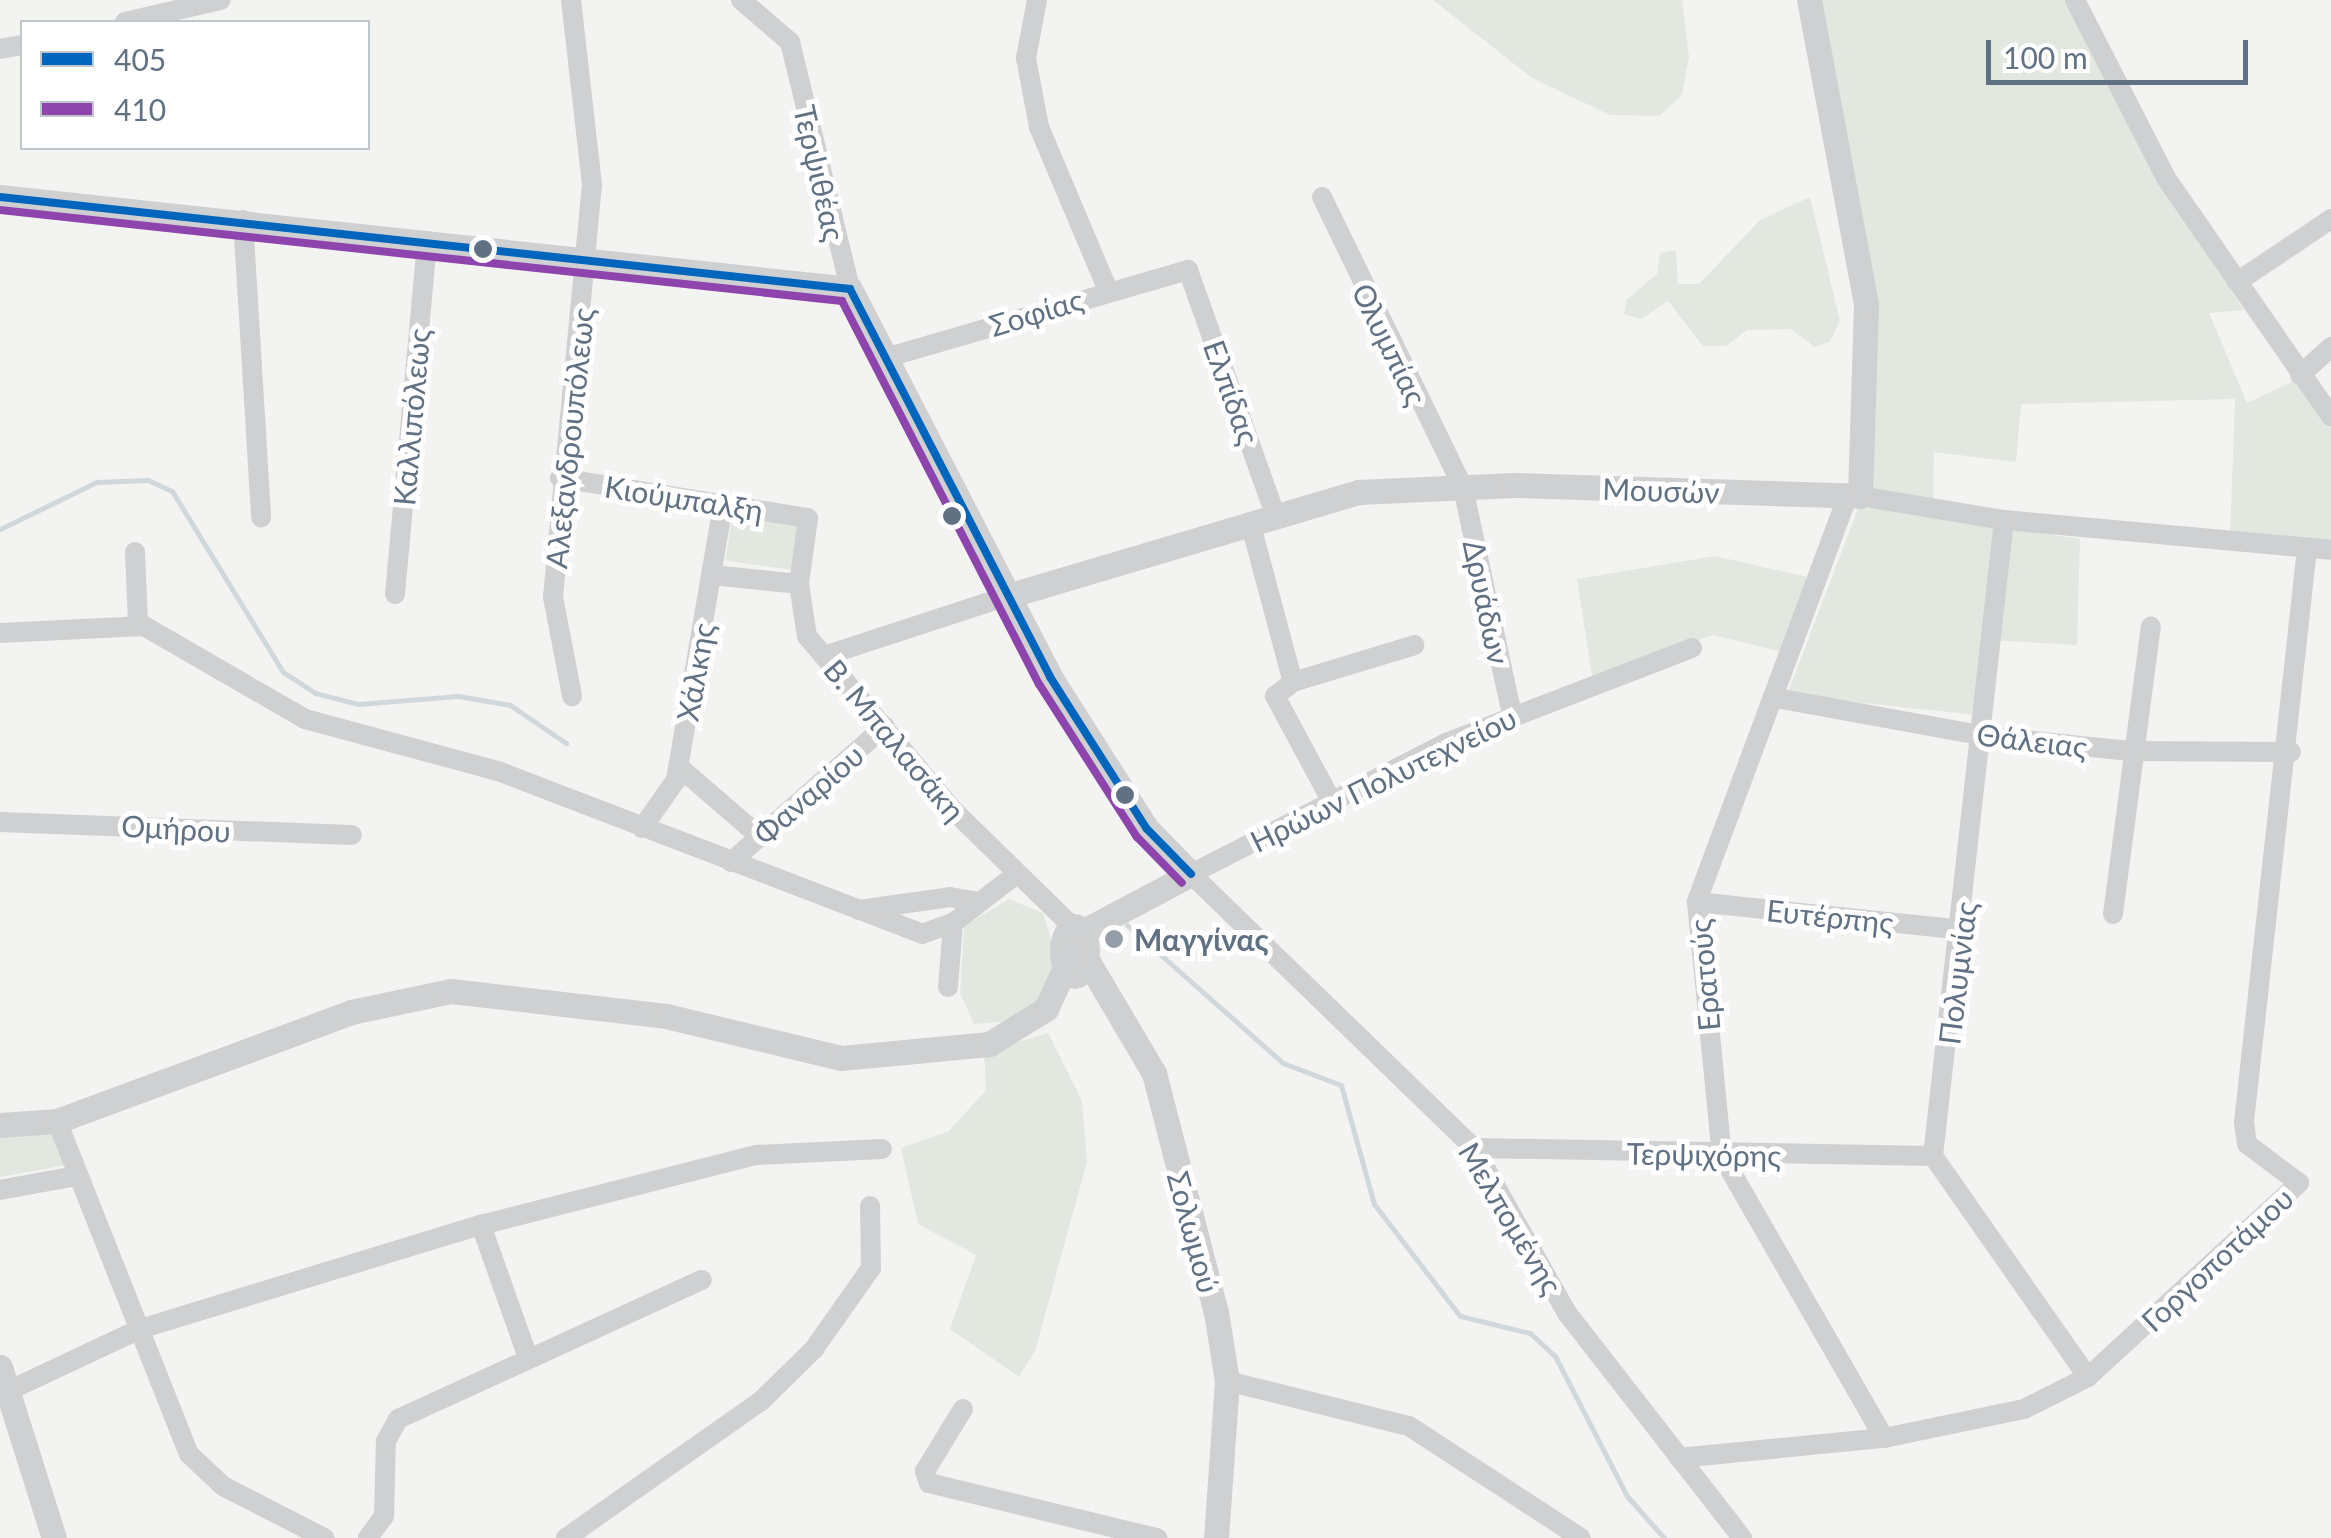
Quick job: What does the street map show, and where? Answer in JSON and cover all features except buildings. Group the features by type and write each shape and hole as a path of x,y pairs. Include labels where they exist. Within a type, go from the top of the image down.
{"street":[{"path":"134,20 220,0"},
{"name":"Αλεξανδρουπόλεως","path":"571,0 590,168 588,259 560,478 553,598 572,696"},
{"name":"Τερψιθέας","path":"741,0 790,42 850,289 1004,597 1147,829 1191,874"},
{"path":"1037,0 1026,58 1039,127 1108,290"},
{"path":"1809,0 1866,304 1854,496"},
{"path":"2075,0 2157,164 2331,416"},
{"path":"0,197 243,220 850,289"},
{"name":"Ολυμπίας","path":"1322,197 1463,488"},
{"path":"2237,282 2331,219"},
{"path":"243,220 261,517"},
{"name":"Καλλιπόλεως","path":"395,594 427,241"},
{"name":"Σοφίας","path":"885,358 1108,290 1188,270"},
{"name":"Ελπίδας","path":"1188,270 1263,518 1293,682"},
{"path":"2300,375 2331,347"},
{"name":"Κιούμπαλξη","path":"560,478 808,518"},
{"name":"Μουσών","path":"1004,597 1358,492 1463,488 1854,496 2004,520 2331,550"},
{"name":"Δρυάδων","path":"1463,488 1512,715"},
{"name":"Ερατούς","path":"1854,496 1697,902 1722,1156 1884,1438"},
{"name":"Χάλκης","path":"642,828 678,766 724,506"},
{"name":"Β. Μπαλασάκη","path":"808,518 799,584 801,626 1015,875 1077,939"},
{"name":"Πολυμνίας","path":"1933,1156 1964,930 2004,520"},
{"name":"Γοργοποτάμου","path":"1679,1458 1884,1438 2024,1408 2088,1377 2299,1183 2247,1144 2244,1122 2290,752 2307,549"},
{"path":"135,552 138,625"},
{"path":"712,575 799,584"},
{"path":"824,656 1004,597"},
{"path":"0,634 138,625 305,720 498,771 922,934 953,922 1015,875"},
{"path":"2113,914 2130,751 2152,627"},
{"path":"1331,800 1275,696 1293,682 1415,646"},
{"name":"Ηρώων Πολυτεχνείου","path":"1077,939 1331,800 1512,715 1692,648"},
{"name":"Θάλειας","path":"1776,698 1985,736 2130,751 2290,752"},
{"name":"Φαναρίου","path":"731,862 885,726"},
{"path":"678,766 759,836"},
{"name":"Ομήρου","path":"0,822 352,835"},
{"name":"Μελπομένης","path":"1191,874 1474,1148 1568,1313 1742,1538"},
{"path":"859,910 977,902"},
{"name":"Ευτέρπης","path":"1697,902 1964,930"},
{"path":"948,987 953,922"},
{"path":"0,1125 57,1120 351,1012 451,992 666,1016 850,1058 989,1044 1046,1010 1077,939"},
{"name":"Σολωμού","path":"1077,939 1154,1072 1227,1381 1216,1538"},
{"path":"57,1120 76,1176 201,1472 324,1538"},
{"name":"Τερψιχόρης","path":"1474,1148 1722,1156 1933,1156"},
{"path":"54,1538 4,1379 140,1329 480,1226 756,1155 882,1149"},
{"path":"1933,1156 2088,1377"},
{"path":"0,1190 76,1176"},
{"path":"566,1538 762,1400 814,1350 871,1268 870,1206"},
{"path":"480,1226 528,1358"},
{"path":"368,1538 384,1516 386,1441 398,1418 702,1280"},
{"path":"1227,1381 1409,1426 1581,1538"},
{"path":"964,1409 925,1471 929,1483 1157,1538"}],"shaded area":[{"path":"1433,0 1682,0 1689,57 1682,95 1659,116 1610,115 1532,78"},
{"path":"1822,0 2068,0 2161,182 2244,310 2209,313 2247,403 2296,380 2331,428 2331,543 2230,536 2235,399 2021,404 2016,462 1934,452 1933,503 1873,491 1876,304"},
{"path":"1810,197 1840,321 1830,341 1815,347 1791,329 1747,330 1726,346 1703,346 1668,301 1641,319 1624,314 1626,300 1657,274 1660,253 1676,250 1678,284 1699,284 1760,220"},
{"path":"1859,506 2080,539 2077,645 1990,640 1986,716 1787,695"},
{"path":"732,515 799,524 793,570 726,561"},
{"path":"1715,556 1812,578 1782,652 1713,635 1592,676 1577,579"},
{"path":"1009,899 1043,913 1060,967 1025,1020 974,1024 960,993 964,926"},
{"path":"1048,1033 1082,1101 1087,1162 1035,1351 1019,1377 950,1329 976,1255 918,1224 901,1148 949,1131 986,1090 984,1052"},
{"path":"51,1124 66,1165 0,1177 0,1129"}],"waterway":[{"path":"0,529 97,482 148,480 172,491 283,672 315,693 358,704 458,696 510,705 566,743"},
{"path":"1127,925 1283,1063 1341,1085 1374,1204 1460,1316 1530,1333 1555,1356 1627,1496 1664,1538"}],"transit line":[{"name":"405","path":"0,197 850,289 1050,677 1147,829 1191,874"},
{"name":"410","path":"0,210 842,301 1039,684 1137,837 1182,883"}],"place":[{"name":"Μαγγίνας","path":"1114,939"}]}
